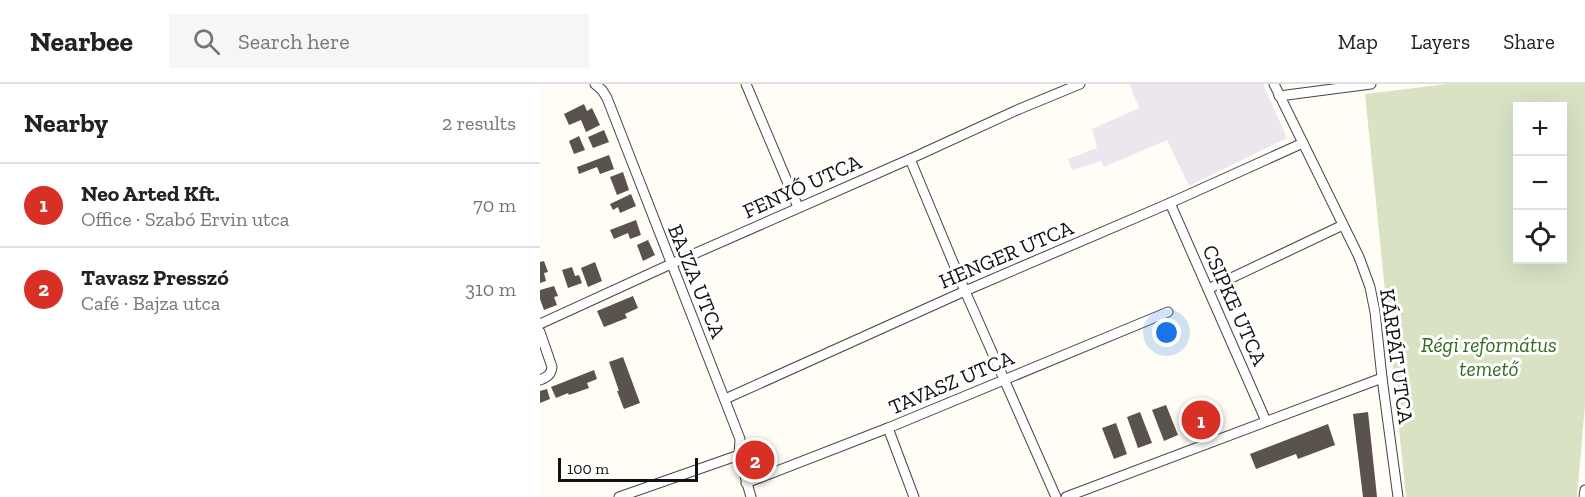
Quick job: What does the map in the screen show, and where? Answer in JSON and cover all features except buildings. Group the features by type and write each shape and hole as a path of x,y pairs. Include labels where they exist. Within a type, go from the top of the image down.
{"street":[{"name":"BAJZA UTCA","path":"595,84 607,98 725,399 740,439 739,455 751,497"},
{"path":"746,84 798,207"},
{"name":"FENYŐ UTCA","path":"540,324 798,207 1080,84"},
{"path":"1274,84 1280,96 1371,84"},
{"name":"KÁRPÁT UTCA","path":"1280,96 1359,256 1370,287 1398,497"},
{"name":"HENGER UTCA","path":"725,399 965,291 1170,203 1302,142"},
{"path":"910,159 965,291 1056,497"},
{"name":"CSIPKE UTCA","path":"1170,203 1266,421"},
{"path":"1208,289 1344,225"},
{"name":"TAVASZ UTCA","path":"746,483 888,428 1167,312"},
{"path":"540,332 552,368 548,377 540,380"},
{"path":"1066,497 1382,378"},
{"path":"888,428 914,497"},
{"path":"619,497 739,455"},
{"path":"1584,497 1585,490"}],"shaded area":[{"path":"1129,84 1263,84 1287,138 1189,186 1167,140 1104,167 1101,161 1072,170 1068,159 1097,148 1092,129 1139,108"}],"green space":[{"name":"Régi református temető","path":"1447,84 1585,84 1585,406 1577,497 1406,497 1365,94"}],"place":[{"name":"Neo Arted Kft.","path":"1201,420"},
{"name":"Tavasz Presszó","path":"755,460"}]}
